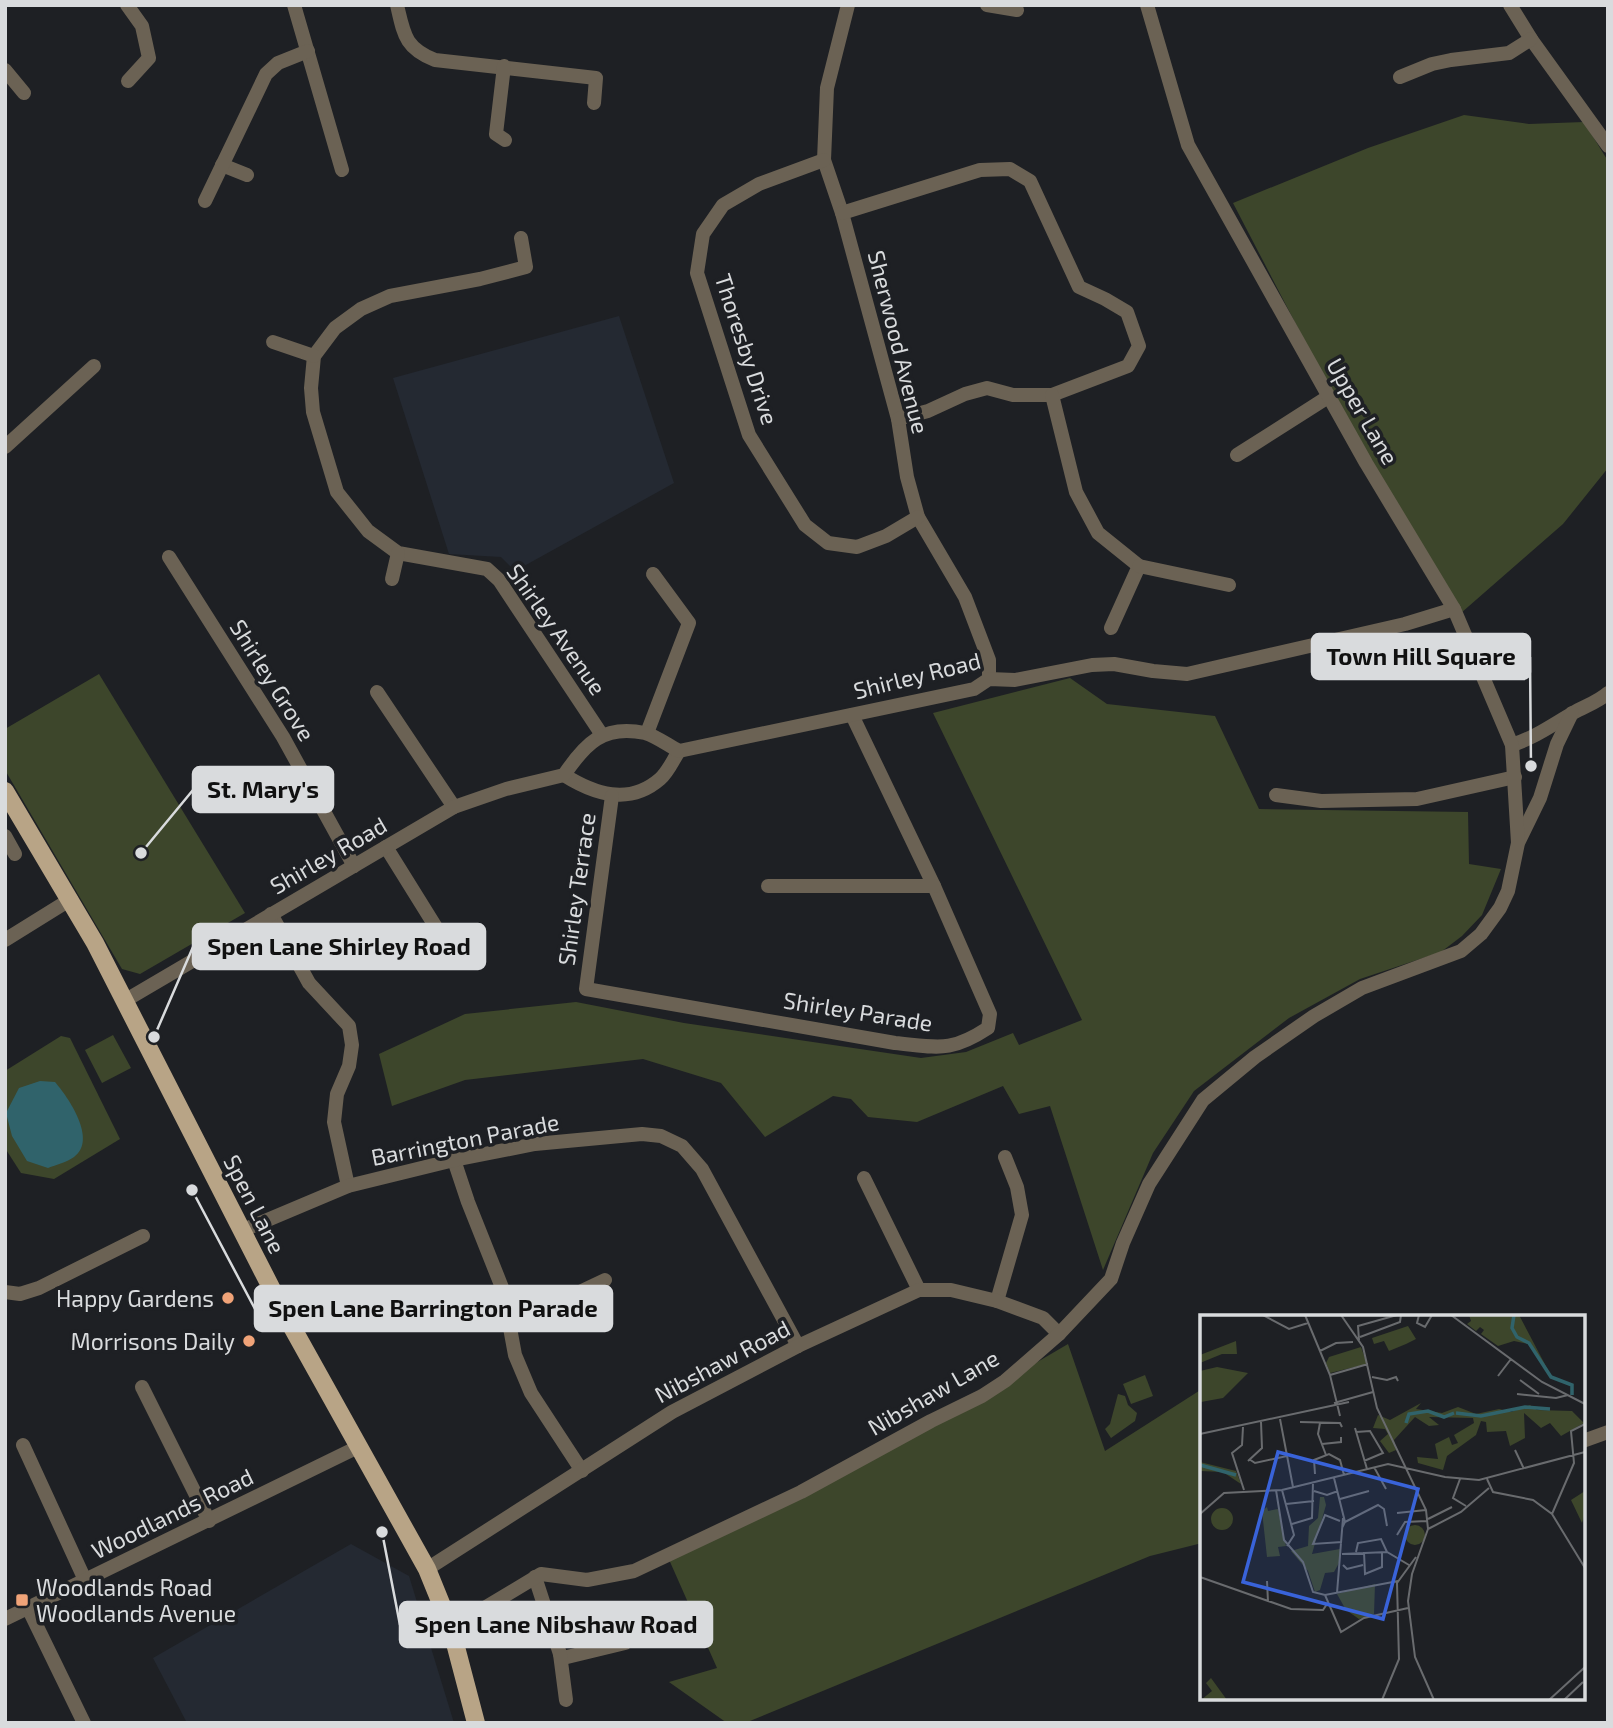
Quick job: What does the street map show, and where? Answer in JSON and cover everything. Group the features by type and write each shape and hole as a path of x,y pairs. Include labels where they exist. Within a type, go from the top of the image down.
{"main road":[{"name":"Spen Lane","path":"5,791 71,900 126,1000 241,1231 427,1569 451,1628 476,1723"}],"street":[{"path":"127,5 142,26 149,58 128,81"},
{"path":"294,5 342,170"},
{"path":"397,5 404,34 417,53 435,60 596,78 594,103"},
{"name":"Sherwood Avenue","path":"848,5 827,88 824,160 842,213 898,419 907,477 918,517 965,597 989,660 989,679"},
{"path":"987,5 1017,10"},
{"name":"Upper Lane","path":"1147,5 1188,145 1328,397 1454,609 1512,745 1518,843"},
{"path":"1510,5 1531,40 1608,146"},
{"path":"1400,77 1432,64 1509,53 1531,40"},
{"path":"205,201 266,74 278,63 308,51"},
{"path":"496,137 504,66"},
{"path":"5,70 24,93"},
{"name":"Thoresby Drive","path":"824,160 759,184 723,205 703,234 697,273 749,435 804,525 828,542 857,547 886,536 918,517"},
{"path":"222,165 247,175"},
{"path":"842,213 980,170 1010,169 1030,181 1079,287 1126,312 1139,345 1128,366 1052,395 1013,395 987,388 965,394 928,411 898,419"},
{"path":"273,342 314,356 335,328 361,309 390,296 480,279 526,267 521,238"},
{"name":"Shirley Avenue","path":"314,356 311,388 313,412 337,492 368,531 398,553 487,569 499,579 602,735"},
{"path":"5,447 94,366"},
{"path":"1052,395 1076,492 1098,533 1139,566 1229,585"},
{"path":"1237,455 1328,397"},
{"path":"392,579 398,553"},
{"name":"Shirley Grove","path":"169,557 283,737 354,866"},
{"path":"1111,628 1139,566"},
{"path":"647,733 689,623 653,574"},
{"name":"Shirley Road","path":"679,751 974,689 989,679 1015,680 1092,665 1114,664 1187,674 1405,624 1454,609"},
{"path":"377,692 454,807"},
{"path":"1512,745 1535,737 1608,693"},
{"name":"Upper Lane","path":"1461,951 1481,933 1500,908 1508,891 1518,843 1540,798 1558,744 1572,713"},
{"name":"Shirley Parade","path":"586,989 895,1043 941,1047 966,1042 988,1028 990,1014 852,715"},
{"path":"647,733 679,751 661,778 638,792 612,796 585,789 564,775 582,748 602,735 647,733"},
{"name":"Shirley Road","path":"126,1000 454,807 506,789 564,775"},
{"path":"1276,796 1321,801 1417,799 1515,777"},
{"name":"Shirley Terrace","path":"586,989 612,796"},
{"path":"5,836 15,854"},
{"path":"387,847 442,937"},
{"path":"768,886 933,886"},
{"path":"5,940 71,900"},
{"path":"271,914 309,984 349,1026 351,1055 337,1094 334,1122 348,1186"},
{"name":"Nibshaw Lane","path":"535,1577 541,1573 587,1580 634,1572 801,1492 1005,1381 1059,1334 1111,1279 1149,1184 1203,1100 1255,1057 1314,1016 1362,988 1461,951"},
{"name":"Barrington Parade","path":"241,1231 348,1186 454,1160 535,1144 642,1134 661,1136 682,1146 702,1169 798,1346"},
{"path":"997,1301 1022,1215 1017,1187 1005,1157"},
{"path":"454,1160 503,1290 515,1355 531,1393 582,1471"},
{"path":"864,1178 919,1290"},
{"path":"5,1292 20,1294 39,1287 143,1236"},
{"path":"510,1325 605,1280"},
{"name":"Nibshaw Road","path":"427,1569 672,1412 798,1346 919,1290 951,1290 997,1301 1043,1318 1059,1334"},
{"path":"142,1387 209,1521"},
{"path":"1585,1440 1608,1432"},
{"path":"23,1445 85,1580"},
{"name":"Woodlands Road","path":"5,1619 358,1447"},
{"path":"451,1628 535,1577 560,1654 566,1700"},
{"path":"28,1608 84,1723"},
{"path":"560,1654 563,1658 625,1643"}],"shaded area":[{"path":"619,316 674,483 515,571 501,557 449,554 393,378"},
{"path":"351,1544 409,1576 454,1723 187,1723 153,1658"}],"green space":[{"path":"1464,115 1529,124 1584,122 1608,161 1608,468 1563,524 1461,613 1339,407 1233,203 1368,148"},
{"path":"99,674 245,913 140,974 122,969 5,770 5,729"},
{"path":"1070,678 1107,704 1215,716 1259,809 1468,812 1469,864 1501,869 1482,915 1462,936 1441,952 1360,979 1289,1018 1194,1091 1153,1153 1103,1270 1050,1106 1019,1114 1003,1086 917,1122 868,1117 851,1099 833,1096 765,1137 721,1083 643,1059 465,1080 392,1106 379,1054 465,1014 576,1002 684,1023 921,1058 966,1052 1013,1033 1019,1045 1082,1020 933,713"},
{"path":"113,1035 131,1068 102,1083 85,1050"},
{"path":"61,1036 70,1038 120,1139 54,1179 21,1173 5,1148 5,1071"},
{"path":"1068,1344 1105,1451 1200,1390 1200,1544 1150,1556 745,1723 727,1723 669,1682 717,1668 667,1555 1005,1381"},
{"path":"1145,1375 1153,1396 1131,1404 1123,1384"},
{"path":"1118,1394 1125,1396 1128,1405 1137,1413 1135,1421 1111,1438 1105,1429 1110,1424"}],"water":[{"path":"40,1081 55,1082 61,1089 78,1119 83,1140 81,1150 74,1157 48,1168 27,1161 12,1136 6,1113 19,1088"}],"place":[{"name":"Town Hill Square","path":"1531,766"},
{"name":"St. Mary's","path":"141,853"},
{"name":"Spen Lane Shirley Road","path":"154,1037"},
{"name":"Spen Lane Barrington Parade","path":"192,1190"},
{"name":"Happy Gardens","path":"228,1298"},
{"name":"Morrisons Daily","path":"249,1341"},
{"name":"Spen Lane Nibshaw Road","path":"382,1532"},
{"name":"Woodlands Road Woodlands Avenue","path":"22,1600"}]}
